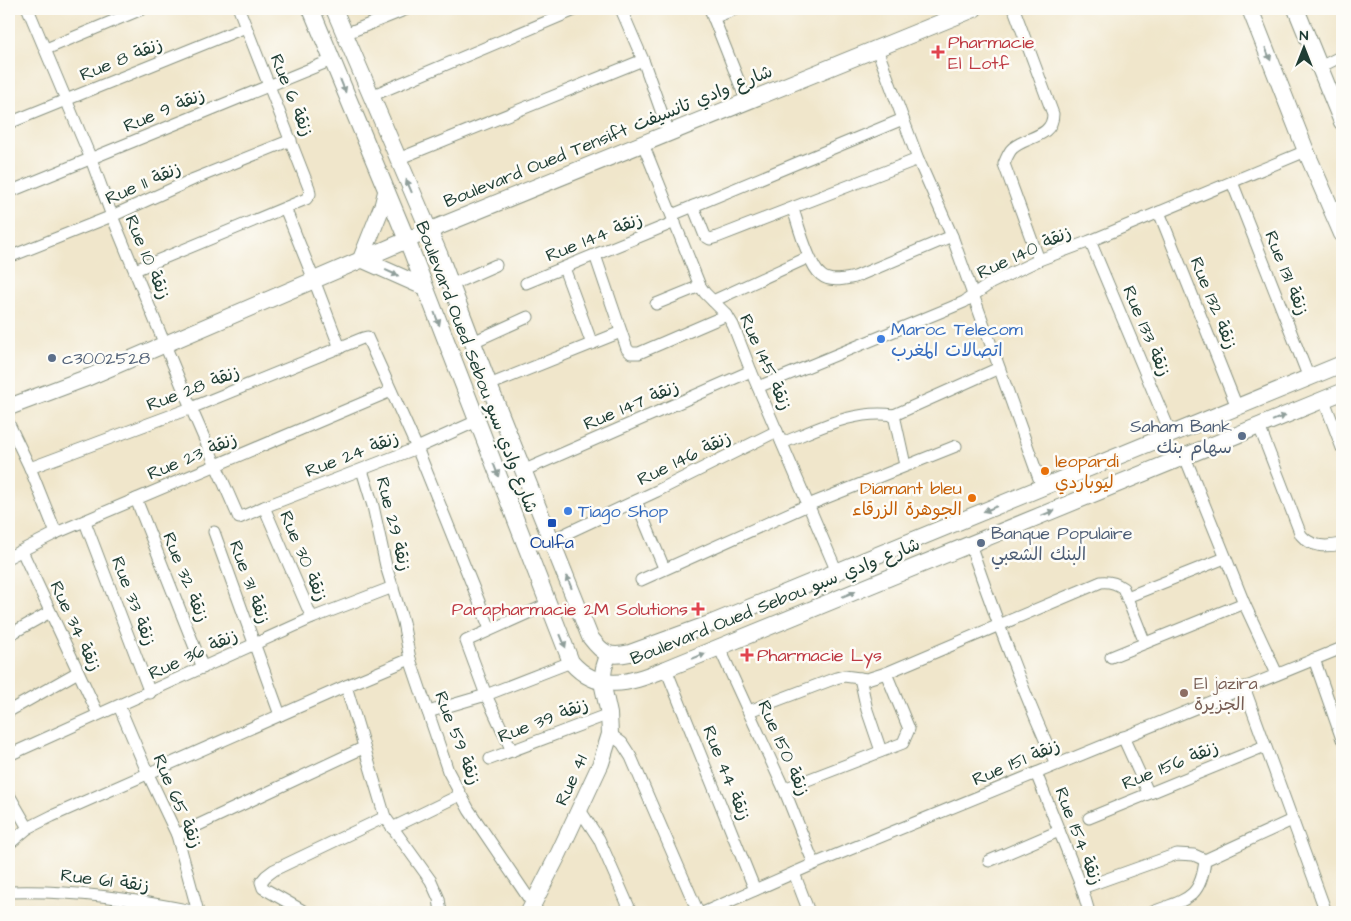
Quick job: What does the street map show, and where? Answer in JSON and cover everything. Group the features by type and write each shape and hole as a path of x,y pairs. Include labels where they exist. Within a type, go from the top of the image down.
{"street":[{"name":"Rue 10 زنقة","path":"28,9 46,49 112,216 215,466 239,518"},
{"path":"46,49 142,9"},
{"name":"Rue 6 زنقة","path":"239,9 309,188 310,194 306,199 285,208"},
{"name":"Boulevard Oued Sebou شارع وادي سبو","path":"311,9 407,240 572,662 589,678 602,682 617,683 636,680 666,669 1342,392"},
{"name":"Boulevard Oued Sebou شارع وادي سبو","path":"334,9 451,285 590,637 608,655 619,656 630,653 712,623 1342,364"},
{"path":"345,34 407,9"},
{"path":"371,96 577,9"},
{"path":"621,9 669,133"},
{"path":"736,9 712,13 747,102"},
{"name":"Boulevard Oued Tensift شارع وادي تانسيفت","path":"9,407 90,377 428,231 974,9"},
{"path":"1014,9 1053,114 1053,122 1048,128 1012,148 1004,164 1039,260"},
{"path":"1250,9 1306,151 1342,234"},
{"path":"1296,9 1342,122"},
{"name":"Rue 8 زنقة","path":"10,120 66,100 246,27"},
{"path":"877,50 918,159 952,236 1042,487"},
{"path":"1320,66 1342,56"},
{"name":"Rue 9 زنقة","path":"9,192 332,60"},
{"path":"398,159 642,60"},
{"name":"Rue 144 زنقة","path":"526,284 674,218 693,206 903,119"},
{"name":"Rue 11 زنقة","path":"9,257 112,216 194,179 291,140"},
{"name":"Rue 145 زنقة","path":"642,144 674,218 700,286 727,315 733,325 751,372 837,572"},
{"name":"Rue 140 زنقة","path":"758,387 950,308 991,284 1039,260 1090,241 1306,151"},
{"path":"693,206 706,236 710,239 793,209 918,159"},
{"name":"Rue 131 زنقة","path":"1232,182 1309,378"},
{"path":"386,192 361,259 424,287"},
{"path":"135,270 285,208 340,348"},
{"path":"793,209 809,257 820,275 830,279 856,277 952,236"},
{"name":"Rue 132 زنقة","path":"1159,212 1237,407"},
{"name":"Rue 133 زنقة","path":"1090,241 1171,434"},
{"path":"594,255 627,349 632,353 639,353 727,315"},
{"path":"713,301 809,257"},
{"path":"451,285 496,265"},
{"path":"564,268 592,344"},
{"path":"656,304 700,286"},
{"path":"473,342 528,317"},
{"path":"489,385 621,332"},
{"name":"Rue 28 زنقة","path":"30,468 191,408 363,338 368,337 391,391"},
{"path":"782,443 835,422 864,414 881,413 894,415 999,368"},
{"name":"Rue 147 زنقة","path":"525,470 751,372"},
{"path":"391,391 417,448 490,629"},
{"name":"Rue 23 زنقة","path":"9,557 56,533 391,391"},
{"path":"1324,400 1342,448"},
{"path":"894,415 905,465"},
{"name":"Rue 24 زنقة","path":"239,518 417,448 477,421"},
{"path":"9,424 30,468 56,533"},
{"path":"1260,426 1301,535 1306,541 1318,545 1330,547 1342,544"},
{"name":"Rue 146 زنقة","path":"552,540 777,432"},
{"path":"641,580 664,568 808,505 956,446"},
{"path":"1185,457 1244,603 1277,674"},
{"name":"Rue 29 زنقة","path":"362,470 374,506 386,566 393,587"},
{"name":"Rue 32 زنقة","path":"136,499 203,668"},
{"path":"636,501 664,568"},
{"name":"Rue 30 زنقة","path":"264,507 312,618"},
{"name":"Rue 33 زنقة","path":"85,522 150,692"},
{"name":"Rue 31 زنقة","path":"214,532 280,715"},
{"path":"970,544 998,624 1038,726 1056,764"},
{"name":"Rue 34 زنقة","path":"22,551 98,714"},
{"path":"1128,597 1225,558"},
{"path":"749,711 836,678 844,676 866,679 886,673 1101,582 1116,583 1123,588 1145,643"},
{"name":"Rue 36 زنقة","path":"9,755 312,618 393,587"},
{"name":"Rue 59 زنقة","path":"393,587 410,659 448,771 460,795 533,909"},
{"path":"1111,657 1244,603"},
{"path":"512,750 486,695 466,641 548,604"},
{"path":"9,635 50,612"},
{"name":"Rue 150 زنقة","path":"719,647 784,789 814,864"},
{"name":"Rue 151 زنقة","path":"705,912 794,872 1342,648"},
{"name":"Rue 41","path":"533,909 601,763 610,734 609,714 602,682 608,655"},
{"path":"9,844 28,828 113,788 410,659"},
{"path":"1314,659 1342,739"},
{"path":"428,712 486,695 572,662"},
{"name":"Rue 44 زنقة","path":"666,669 755,890"},
{"path":"9,711 78,672"},
{"path":"784,789 903,743 909,729 886,673"},
{"path":"860,678 867,710 881,751"},
{"path":"346,686 384,817 431,881 440,899 441,912"},
{"path":"1244,687 1326,912"},
{"name":"Rue 65 زنقة","path":"119,706 177,835 198,912"},
{"name":"Rue 39 زنقة","path":"490,759 609,714"},
{"path":"610,734 622,743 631,756 698,912"},
{"path":"1123,737 1148,792"},
{"name":"Rue 156 زنقة","path":"1089,818 1148,792 1265,746"},
{"path":"177,835 363,748"},
{"name":"Rue 154 زنقة","path":"1036,773 1082,888 1089,912"},
{"path":"9,795 28,828"},
{"path":"392,828 460,795"},
{"path":"580,810 599,839 631,912"},
{"path":"305,912 263,888 261,882 274,870 384,817"},
{"path":"1082,888 1177,854 1194,855 1205,860 1292,820"},
{"path":"989,861 1059,831"},
{"path":"1154,912 1190,897 1200,885 1205,860"},
{"path":"794,872 810,912"},
{"name":"Rue 61 زنقة","path":"9,892 49,891 105,896 198,912"}],"place":[{"name":"Pharmacie El Lotf","path":"938,52"},
{"name":"Maroc Telecom اتصالات المغرب","path":"881,339"},
{"name":"c3002528","path":"52,358"},
{"name":"Saham Bank سهام بنك","path":"1242,436"},
{"name":"leopardi ليوباردي","path":"1045,471"},
{"name":"Diamant bleu الجوهرة الزرقاء","path":"972,498"},
{"name":"Tiago Shop","path":"568,511"},
{"name":"Oulfa","path":"552,523"},
{"name":"Banque Populaire البنك الشعبي","path":"981,543"},
{"name":"Parapharmacie 2M Solutions","path":"698,609"},
{"name":"Pharmacie Lys","path":"747,655"},
{"name":"El jazira الجزيرة","path":"1184,693"}]}
